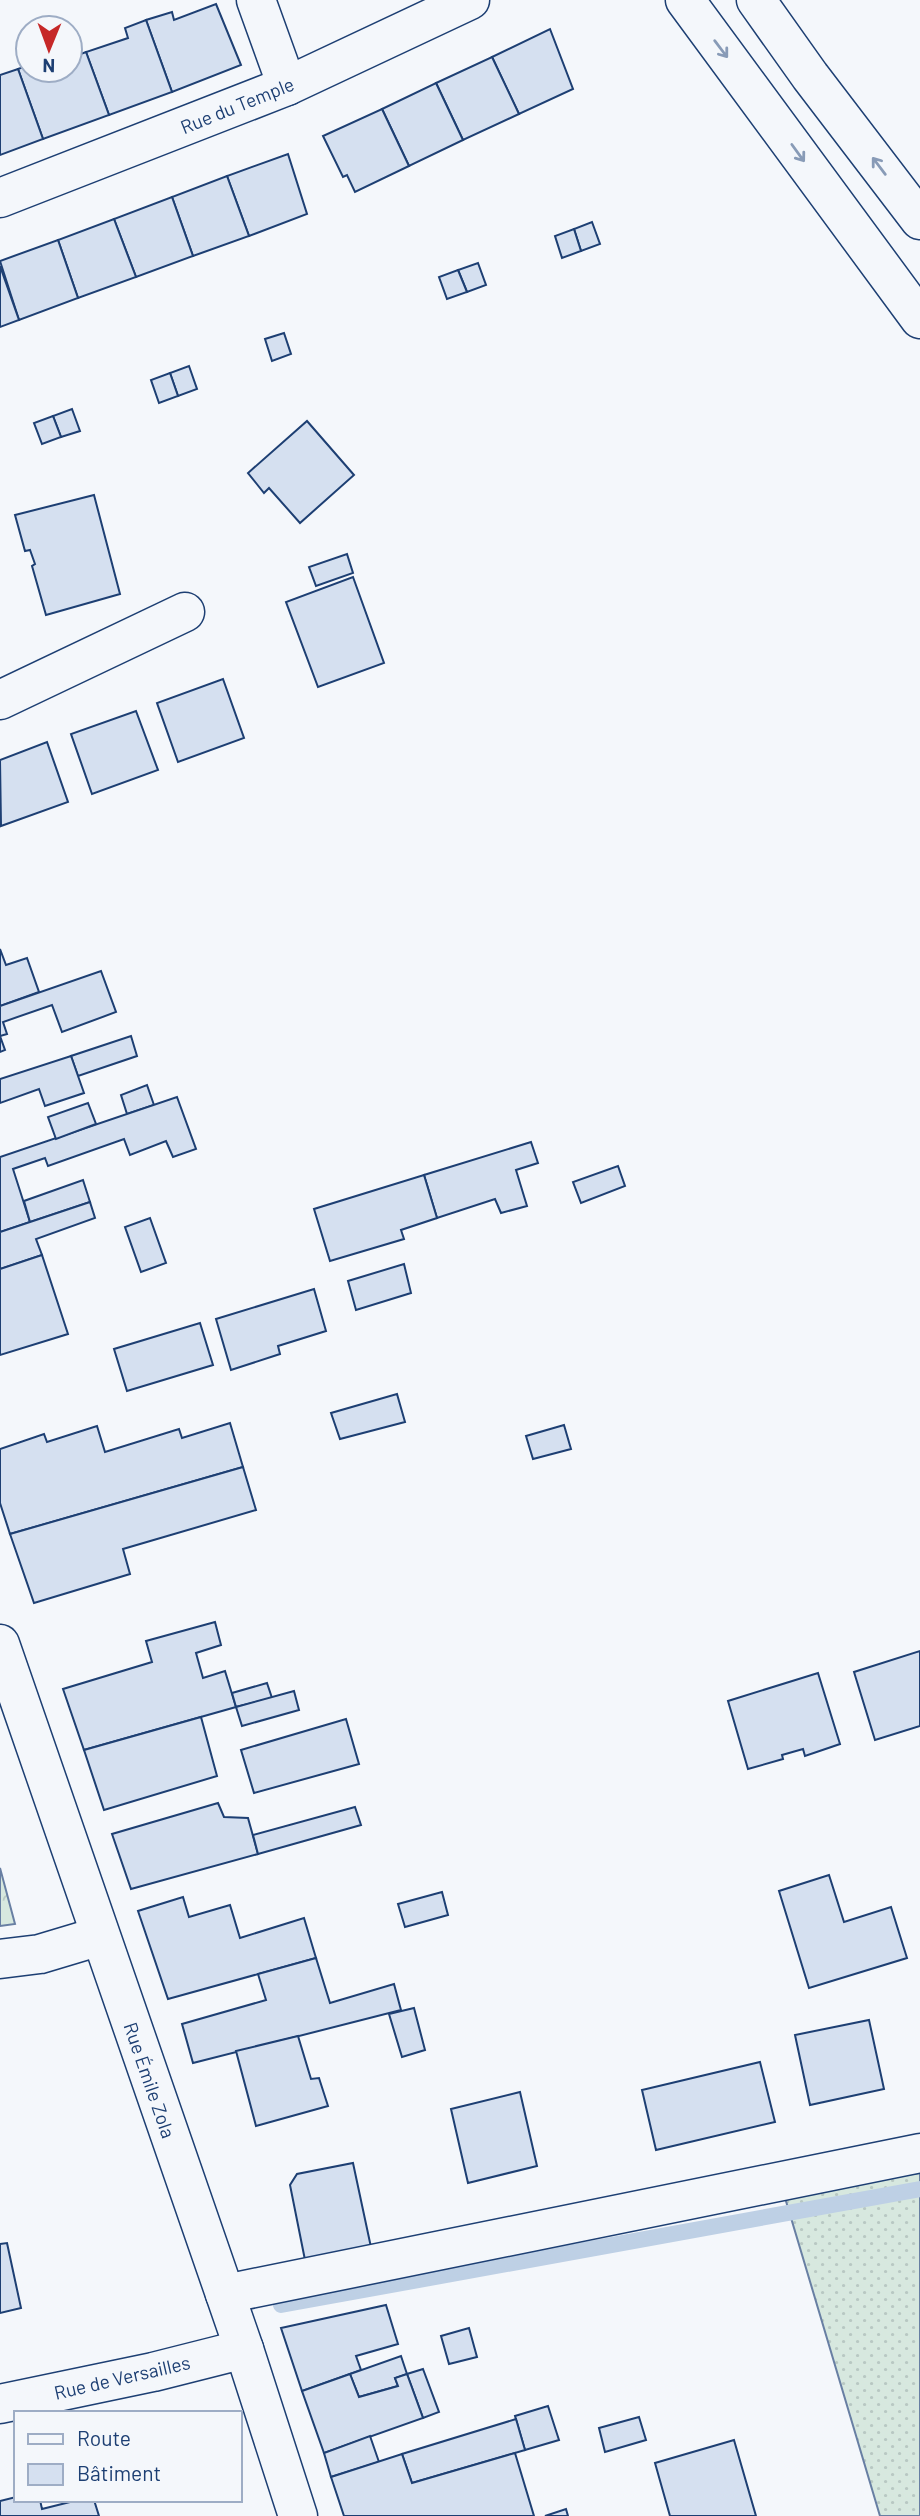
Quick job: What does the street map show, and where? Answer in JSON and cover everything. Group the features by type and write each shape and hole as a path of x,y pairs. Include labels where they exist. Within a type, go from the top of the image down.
{"main road":[{"path":"256,0 287,86"},
{"name":"Rue du Temple","path":"0,198 287,86 470,0"},
{"path":"685,0 920,319"},
{"path":"756,0 810,76 920,220"},
{"path":"0,700 185,612"},
{"name":"Rue Émile Zola","path":"0,1644 9,1697 100,1936 244,2349 298,2516"},
{"path":"0,1959 40,1954 100,1936"},
{"path":"225,2294 920,2153"},
{"name":"Rue de Versailles","path":"0,2404 153,2372 244,2349"}],"green space":[{"path":"0,1868 15,1924 0,1926"},
{"path":"920,2173 920,2516 880,2516 783,2191"}],"building":[{"path":"216,4 241,65 172,92 146,20 172,12 174,20"},
{"path":"146,20 172,92 109,115 86,52 128,38 125,28"},
{"path":"550,29 573,89 519,114 492,57"},
{"path":"86,52 109,115 43,139 23,84 84,84"},
{"path":"492,57 519,114 463,140 436,83"},
{"path":"14,70 14,84 23,84 43,139 0,155 0,75"},
{"path":"436,83 463,140 409,166 382,109"},
{"path":"382,109 409,166 355,192 347,175 343,177 323,136"},
{"path":"288,154 307,214 249,236 227,176"},
{"path":"227,176 249,236 193,256 172,197"},
{"path":"172,197 193,256 136,277 114,219"},
{"path":"114,219 136,277 78,298 58,240"},
{"path":"592,222 600,244 581,251 574,229"},
{"path":"574,229 581,251 562,258 555,236"},
{"path":"58,240 78,298 19,320 0,261"},
{"path":"478,263 486,285 467,292 458,270"},
{"path":"0,266 19,320 0,327"},
{"path":"458,270 467,292 447,299 439,277"},
{"path":"284,333 291,354 272,361 265,339"},
{"path":"189,366 197,389 178,396 170,373"},
{"path":"170,373 178,396 159,403 151,380"},
{"path":"72,409 80,431 61,437 53,416"},
{"path":"53,416 61,437 42,444 34,423"},
{"path":"307,421 354,475 300,523 269,488 264,493 248,473"},
{"path":"94,495 120,594 46,615 32,566 35,564 30,550 25,551 15,515"},
{"path":"347,554 353,573 316,586 309,567"},
{"path":"353,577 384,663 318,687 286,602"},
{"path":"223,679 244,738 178,762 157,703"},
{"path":"136,711 158,770 92,794 71,734"},
{"path":"47,742 68,802 1,826 0,760"},
{"path":"0,949 6,965 27,958 39,992 0,1006"},
{"path":"101,971 116,1012 62,1032 52,1005 3,1022 7,1034 0,1036 0,1006"},
{"path":"0,1036 5,1050 0,1052"},
{"path":"131,1036 137,1056 78,1076 71,1056"},
{"path":"71,1056 84,1093 45,1106 39,1089 0,1103 0,1079"},
{"path":"147,1085 154,1105 127,1114 121,1095"},
{"path":"177,1097 196,1149 173,1157 166,1141 130,1155 124,1139 48,1166 45,1158 13,1169 30,1222 0,1232 0,1157"},
{"path":"88,1103 96,1124 56,1139 48,1117"},
{"path":"531,1142 538,1163 516,1170 527,1206 501,1213 495,1199 437,1218 424,1175"},
{"path":"618,1166 625,1186 581,1203 573,1182"},
{"path":"424,1175 437,1218 401,1230 404,1239 330,1261 314,1209"},
{"path":"83,1180 90,1202 30,1222 24,1201"},
{"path":"90,1202 95,1218 36,1239 42,1255 0,1269 0,1232"},
{"path":"150,1218 166,1263 141,1272 125,1227"},
{"path":"42,1255 68,1334 0,1355 0,1269"},
{"path":"404,1264 411,1293 356,1310 348,1281"},
{"path":"314,1289 326,1331 278,1346 280,1354 231,1370 216,1319"},
{"path":"200,1323 213,1365 127,1391 114,1349"},
{"path":"397,1394 405,1422 340,1439 331,1413"},
{"path":"230,1423 243,1467 10,1534 0,1503 0,1449 44,1434 47,1442 97,1426 105,1452 179,1429 182,1438"},
{"path":"564,1425 571,1449 533,1459 526,1436"},
{"path":"243,1467 256,1510 123,1549 130,1574 34,1603 10,1534"},
{"path":"215,1622 221,1645 196,1653 203,1678 225,1671 236,1707 84,1750 63,1689 152,1662 146,1641"},
{"path":"920,1651 920,1726 875,1740 854,1672"},
{"path":"818,1673 840,1744 805,1756 803,1749 782,1755 783,1759 748,1769 728,1701"},
{"path":"267,1683 272,1698 236,1707 232,1693"},
{"path":"294,1691 299,1710 242,1726 236,1707"},
{"path":"201,1717 217,1776 104,1810 84,1750"},
{"path":"346,1719 359,1764 254,1793 241,1750"},
{"path":"218,1803 224,1817 248,1818 258,1854 131,1889 112,1834"},
{"path":"355,1807 361,1825 258,1854 253,1835"},
{"path":"829,1875 844,1922 891,1907 907,1958 809,1988 779,1891"},
{"path":"442,1892 448,1915 405,1927 398,1904"},
{"path":"183,1897 189,1917 230,1905 240,1938 304,1918 316,1958 168,1999 138,1911"},
{"path":"316,1958 330,2003 394,1984 401,2010 193,2063 182,2024 266,2000 258,1974"},
{"path":"414,2008 425,2050 402,2057 389,2014"},
{"path":"869,2020 884,2089 810,2105 795,2035"},
{"path":"298,2036 311,2079 319,2078 328,2106 256,2126 236,2051"},
{"path":"760,2062 775,2122 656,2150 642,2090"},
{"path":"520,2092 537,2166 468,2183 451,2109"},
{"path":"353,2163 372,2252 306,2265 290,2185 297,2174"},
{"path":"7,2243 21,2308 0,2313 0,2244"},
{"path":"386,2305 398,2344 356,2356 361,2370 302,2391 281,2328"},
{"path":"469,2328 477,2357 449,2364 441,2336"},
{"path":"401,2356 407,2374 395,2378 398,2386 359,2397 350,2374"},
{"path":"423,2369 439,2412 423,2418 407,2374"},
{"path":"350,2374 359,2397 398,2386 395,2378 407,2374 423,2418 324,2453 302,2391"},
{"path":"548,2406 559,2440 525,2450 515,2416"},
{"path":"639,2417 646,2440 605,2452 599,2428"},
{"path":"516,2419 525,2450 412,2483 402,2454"},
{"path":"370,2436 379,2462 331,2477 324,2453"},
{"path":"734,2440 756,2516 670,2516 655,2463"},
{"path":"515,2453 534,2516 344,2516 331,2477 402,2454 412,2483"},
{"path":"14,2498 14,2502 40,2502 42,2509 70,2502 95,2502 99,2516 0,2516 0,2501"},
{"path":"566,2509 568,2516 545,2516"}],"waterway":[{"path":"281,2305 920,2189"}]}
